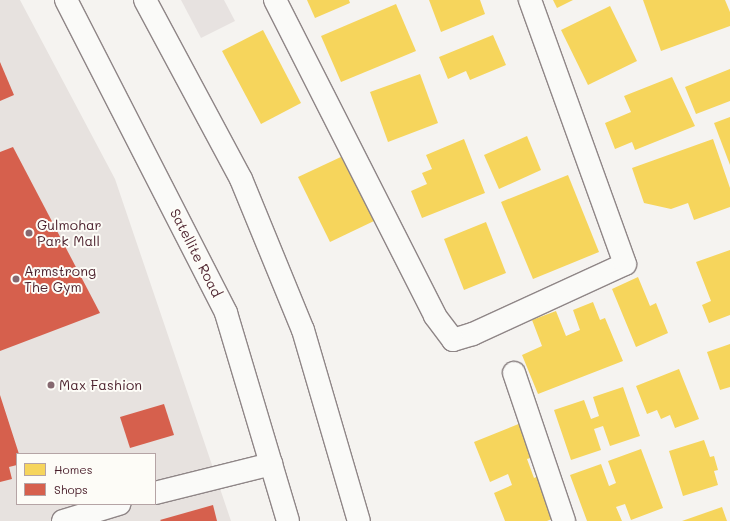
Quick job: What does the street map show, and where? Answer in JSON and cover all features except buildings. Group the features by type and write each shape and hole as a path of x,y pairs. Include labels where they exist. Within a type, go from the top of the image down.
{"street":[{"name":"Satellite Road","path":"66,0 226,313 288,521"},
{"path":"145,0 241,179 300,323 359,521"},
{"path":"275,0 435,316 453,340 473,334 625,264 530,0"},
{"path":"514,373 564,521"},
{"path":"156,493 271,464"},
{"path":"63,521 116,505"}],"shaded area":[{"path":"0,0 20,0 115,179 231,521 0,521"},
{"path":"181,0 224,0 235,21 201,38"}],"place":[{"name":"Gulmohar Park Mall","path":"29,233"},
{"name":"Armstrong The Gym","path":"16,279"},
{"name":"Max Fashion","path":"51,385"}]}
